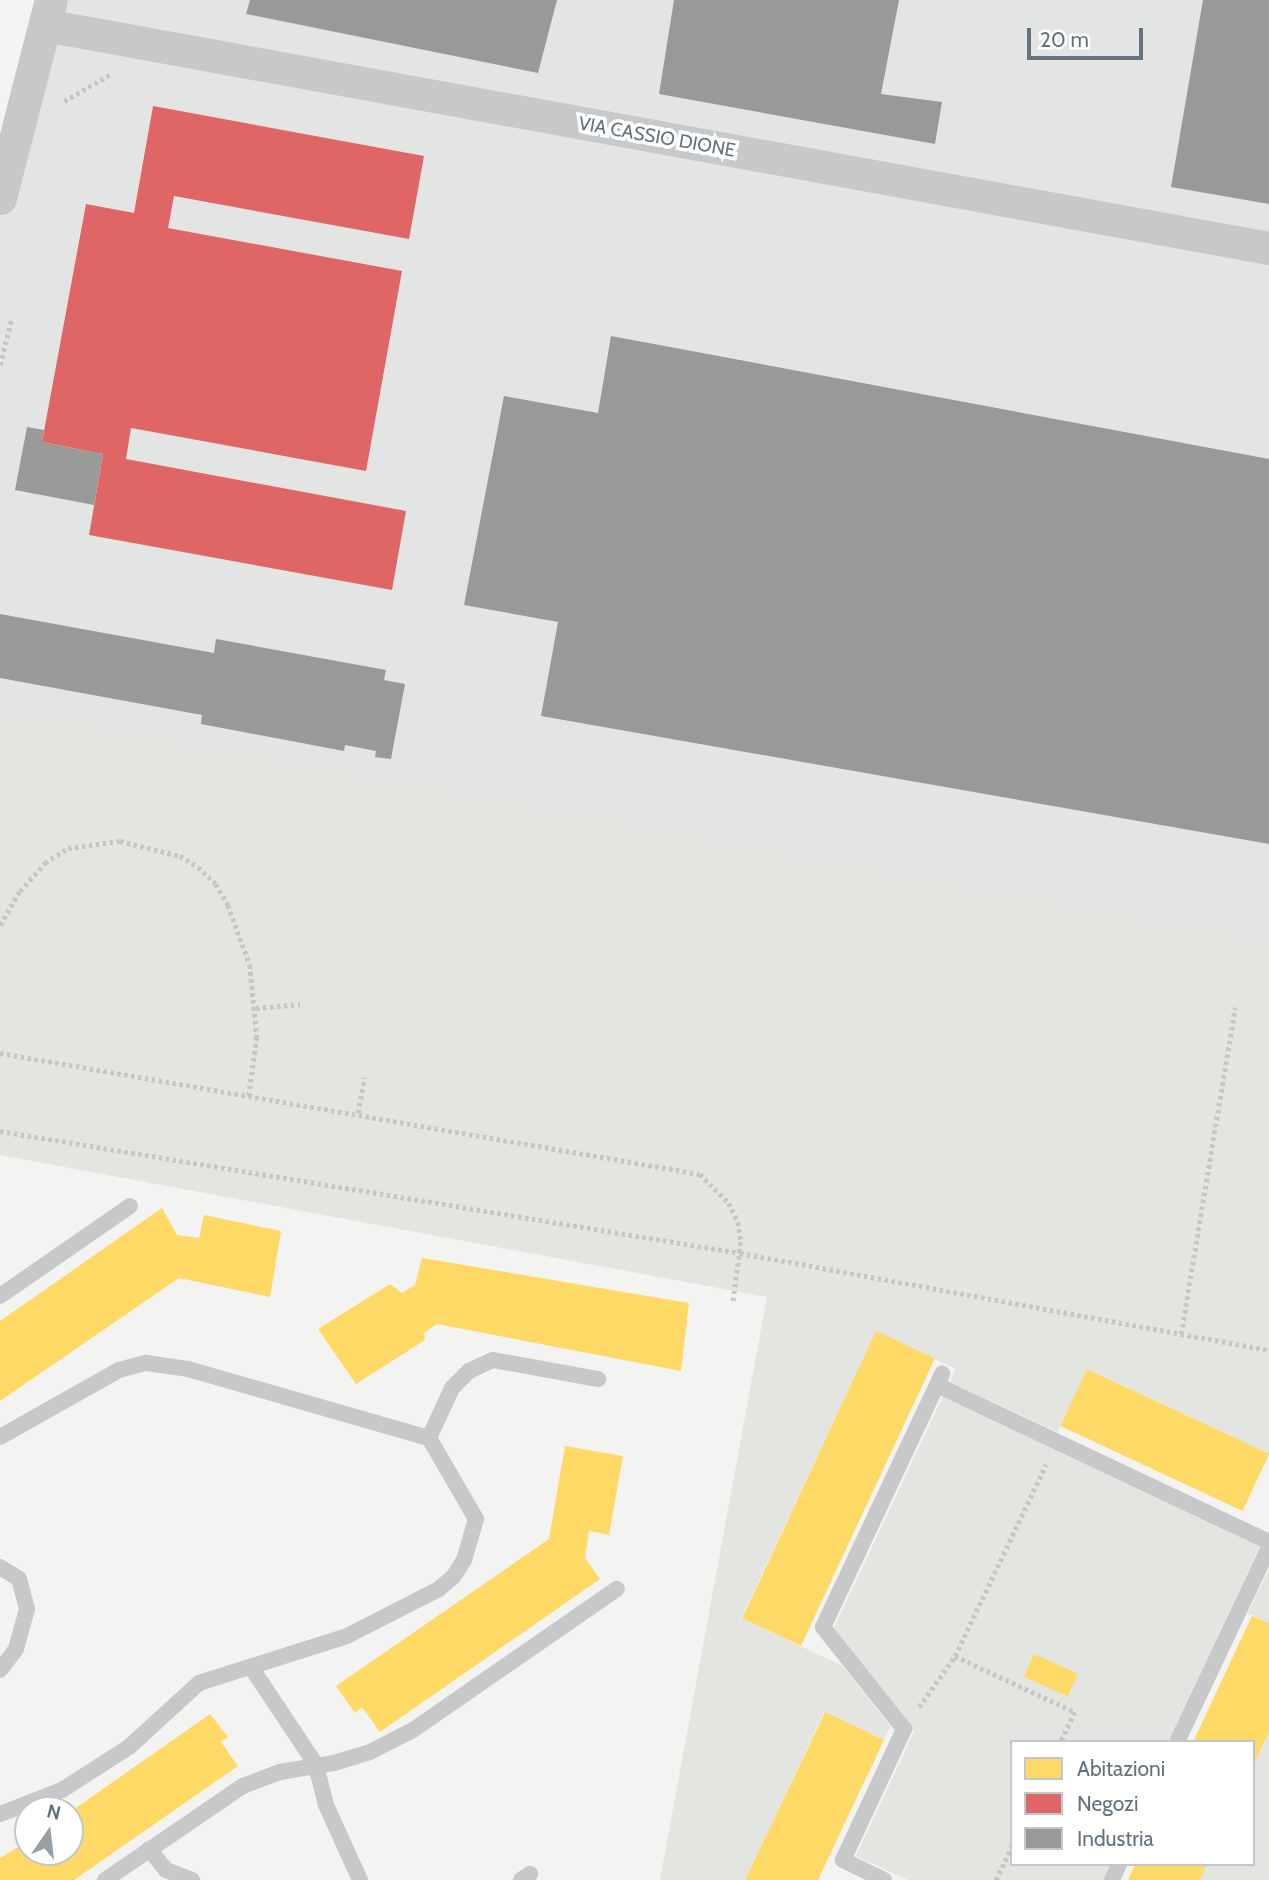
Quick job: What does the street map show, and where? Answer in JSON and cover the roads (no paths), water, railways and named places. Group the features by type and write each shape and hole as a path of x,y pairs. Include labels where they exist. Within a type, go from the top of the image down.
{"street":[{"path":"0,198 48,13"},
{"name":"VIA CASSIO DIONE","path":"48,13 1269,248"}],"lane":[{"path":"0,1296 130,1206"},
{"path":"429,1438 452,1388 469,1371 493,1360 598,1379"},
{"path":"0,1437 119,1370 146,1363 188,1369 429,1438 476,1519 472,1539 453,1577 439,1589 347,1636 200,1683 118,1754 62,1790 0,1814"},
{"path":"880,1879 843,1860 904,1730 822,1628 939,1379 1057,1441 1269,1544 1178,1740"},
{"path":"0,1567 19,1579 27,1608 16,1649 0,1670"},
{"path":"105,1880 243,1786 370,1752 413,1730 617,1590"},
{"path":"251,1667 316,1765 326,1805 360,1880"},
{"path":"149,1849 166,1870 191,1880"}]}
